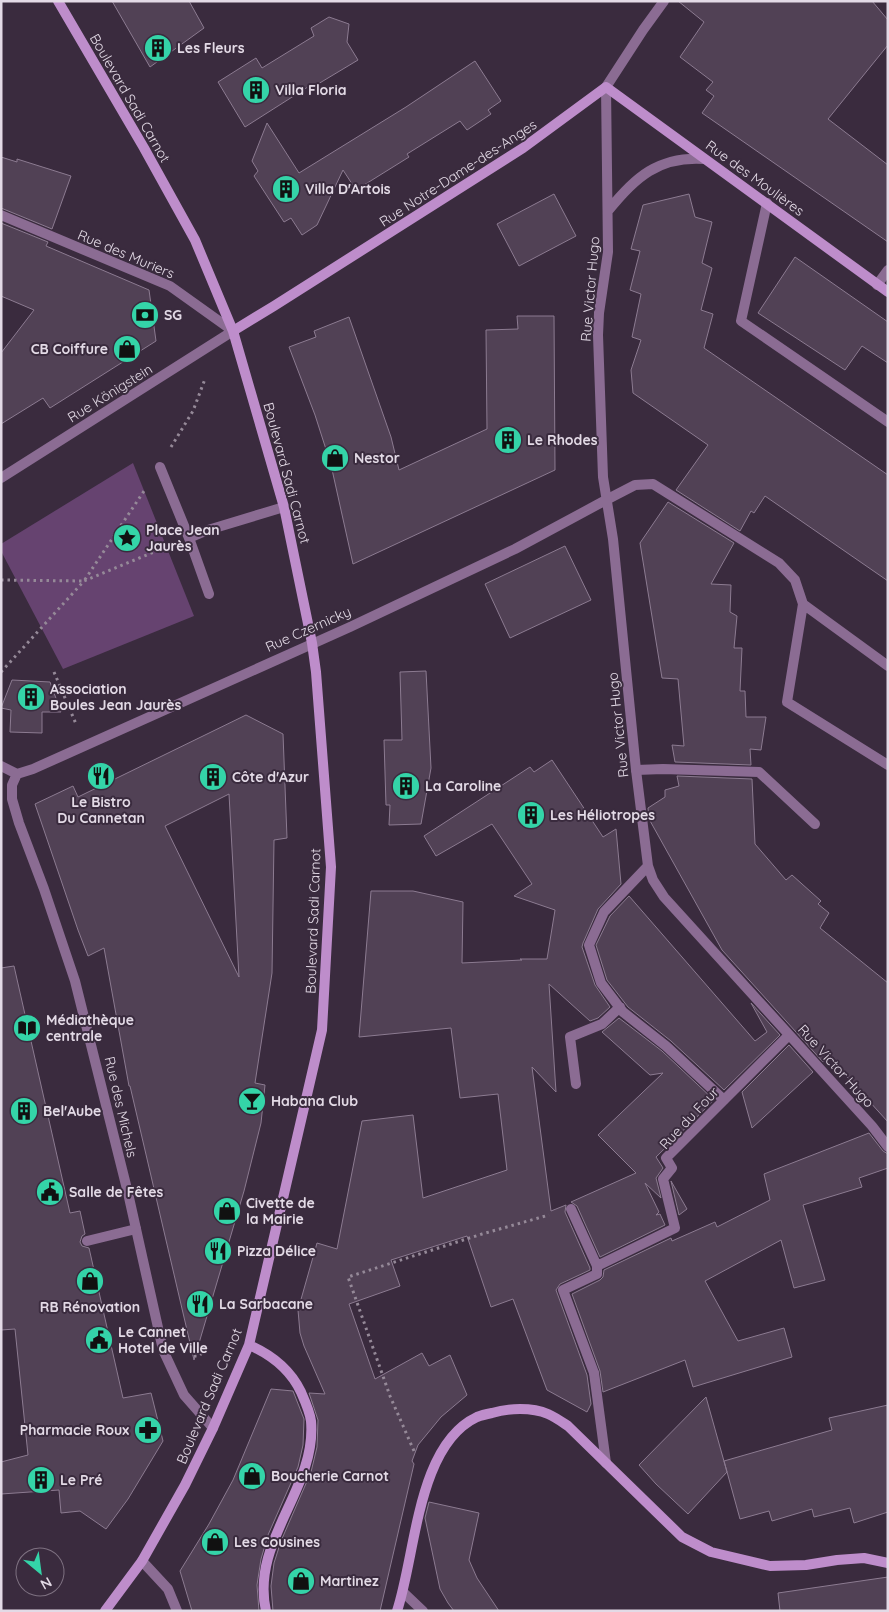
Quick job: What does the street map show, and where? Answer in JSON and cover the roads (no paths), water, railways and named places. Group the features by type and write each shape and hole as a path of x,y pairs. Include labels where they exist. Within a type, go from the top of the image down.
{"street":[{"name":"Boulevard Sadi Carnot","path":"58,1 144,148 195,240 233,331 284,507 312,643 316,672 331,867 322,1030 249,1345 186,1485 142,1561 105,1611"},
{"name":"Rue Notre-Dame-des-Anges","path":"233,331 515,153 548,131 606,87 664,1"},
{"name":"Rue des Moulières","path":"606,87 888,292"},
{"name":"Rue Victor Hugo","path":"606,87 608,252 599,313 598,336 603,477 613,539 636,770 648,866 653,880 664,897 872,1126 888,1147"},
{"path":"608,211 623,192 638,178 660,164 686,158 704,159"},
{"path":"767,203 742,321 888,422"},
{"name":"Rue des Muriers","path":"1,215 170,286 233,331"},
{"path":"877,284 888,270"},
{"name":"Rue Königstein","path":"1,478 233,331"},
{"path":"160,467 209,594"},
{"name":"Rue Czernicky","path":"17,774 33,769 312,643 515,549 634,485 653,484 779,563 795,580 803,604"},
{"path":"189,538 208,530 284,507"},
{"path":"888,666 803,604 786,702 888,765"},
{"path":"1,766 17,774"},
{"path":"636,770 759,772 815,824"},
{"name":"Rue des Michels","path":"17,774 12,785 12,799 75,981 136,1228 163,1350 184,1395 213,1428"},
{"path":"648,866 604,912 589,945 601,983 620,1007 666,1046 724,1100"},
{"path":"576,1084 570,1037 602,1024 620,1007"},
{"name":"Rue du Four","path":"606,1463 594,1373 563,1290 597,1274 597,1266 675,1228 663,1179 672,1168 666,1158 789,1035"},
{"path":"571,1209 597,1266"},
{"path":"87,1241 136,1228"},
{"path":"249,1345 266,1353 288,1372 301,1394 311,1420 310,1446 303,1475 273,1540 266,1565 263,1583 266,1611"},
{"path":"397,1611 403,1592 422,1502 433,1466 442,1450 456,1432 477,1417 503,1410 528,1410 547,1414 568,1426 682,1537 711,1552 770,1566 806,1565 864,1558 888,1563"},
{"path":"142,1561 168,1589 177,1611"},
{"path":"403,1592 423,1611"}],"place":[{"name":"Les Fleurs","path":"158,48"},
{"name":"Villa Floria","path":"256,90"},
{"name":"Villa D'Artois","path":"286,189"},
{"name":"SG","path":"145,315"},
{"name":"CB Coiffure","path":"127,349"},
{"name":"Le Rhodes","path":"508,440"},
{"name":"Nestor","path":"335,458"},
{"name":"Place Jean Jaurès","path":"127,538"},
{"name":"Association Boules Jean Jaurès","path":"31,697"},
{"name":"Le Bistro Du Cannetan","path":"101,776"},
{"name":"Côte d'Azur","path":"213,777"},
{"name":"La Caroline","path":"406,786"},
{"name":"Les Héliotropes","path":"531,815"},
{"name":"Médiathèque centrale","path":"27,1028"},
{"name":"Habana Club","path":"252,1101"},
{"name":"Bel'Aube","path":"24,1111"},
{"name":"Salle de Fêtes","path":"50,1192"},
{"name":"Civette de la Mairie","path":"227,1211"},
{"name":"Pizza Délice","path":"218,1251"},
{"name":"RB Rénovation","path":"90,1281"},
{"name":"La Sarbacane","path":"200,1304"},
{"name":"Le Cannet Hotel de Ville","path":"99,1340"},
{"name":"Pharmacie Roux","path":"148,1430"},
{"name":"Boucherie Carnot","path":"252,1476"},
{"name":"Le Pré","path":"41,1480"},
{"name":"Les Cousines","path":"215,1542"},
{"name":"Martinez","path":"301,1581"}]}
